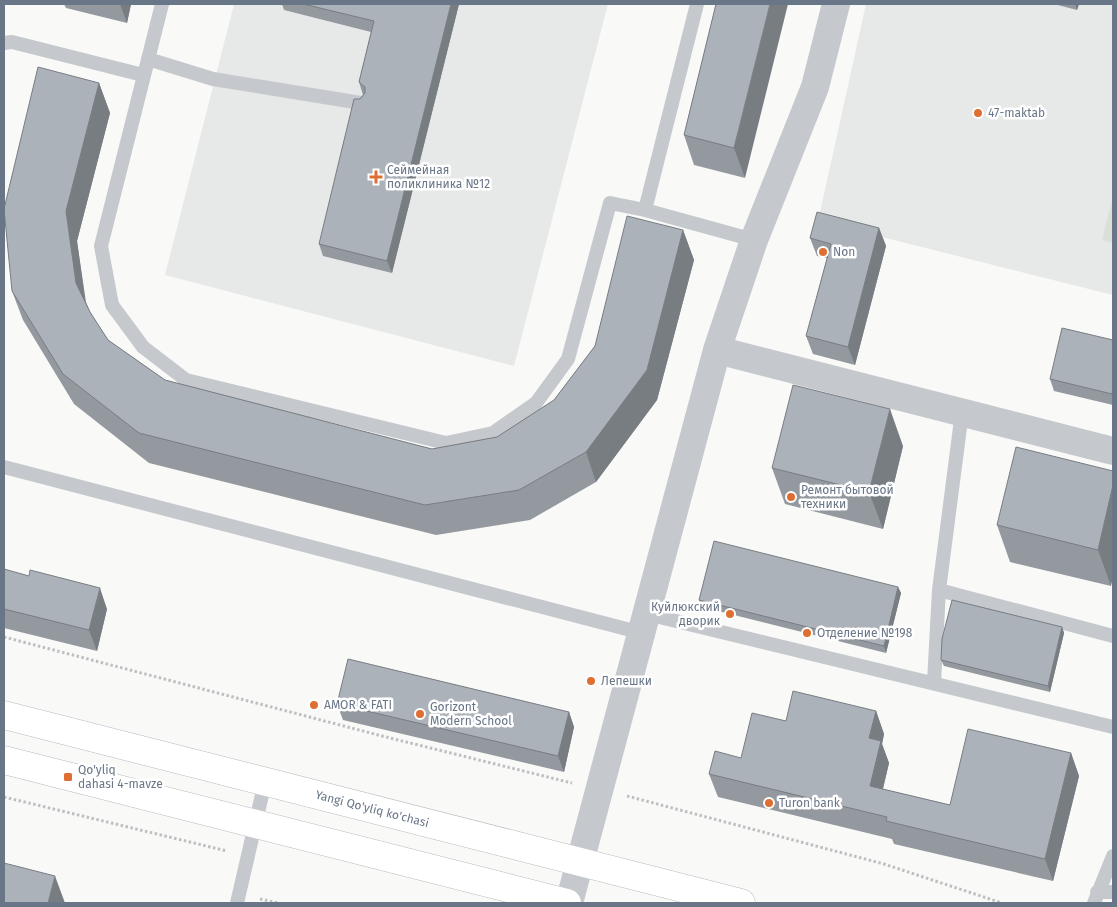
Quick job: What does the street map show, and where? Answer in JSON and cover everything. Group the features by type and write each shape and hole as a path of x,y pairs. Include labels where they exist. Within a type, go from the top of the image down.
{"main road":[{"name":"Yangi Qo'yliq ko'chasi","path":"4,715 741,903"},
{"path":"4,760 568,903"}],"street":[{"path":"568,903 717,350 754,240 815,87 836,4"},
{"path":"717,350 1113,451"}],"lane":[{"path":"162,4 101,246 112,306 143,347 186,380 446,443 493,433 536,403 568,359 610,203 645,210 754,240"},
{"path":"645,210 697,4"},
{"path":"4,43 12,42 143,75"},
{"path":"148,60 213,79 361,103"},
{"path":"934,682 938,590 962,412"},
{"path":"4,468 644,623 934,682 1113,727"},
{"path":"938,590 1113,636"},
{"path":"238,898 266,782"},
{"path":"1095,897 1113,856"},
{"path":"1095,897 1113,892"}],"path":[{"path":"4,637 884,864 1002,903"},
{"path":"4,797 230,852"},
{"path":"238,898 278,903"}],"shaded area":[{"name":"Сеймейная поликлиника №12","path":"234,4 608,4 514,366 165,275"},
{"name":"47-maktab","path":"866,4 1113,4 1113,295 818,221"},
{"path":"1113,196 1113,243 1102,240"}],"building":[{"path":"303,4 451,4 387,261 319,244 354,99 360,99 365,93 365,87 359,82 374,21"},
{"path":"716,4 770,4 734,148 684,135"},
{"path":"38,67 99,83 66,211 76,283 90,312 108,340 165,380 432,449 497,437 554,400 595,346 627,216 683,230 647,370 586,452 519,490 425,505 139,433 63,374 12,291 4,209"},
{"path":"817,212 879,228 848,347 806,336 831,244 810,238"},
{"path":"1062,328 1113,340 1112,394 1050,379"},
{"path":"793,385 890,409 869,492 772,468"},
{"path":"1016,447 1113,471 1113,485 1098,550 997,525"},
{"path":"714,541 898,587 884,646 699,600"},
{"path":"4,569 29,576 30,570 100,588 89,630 4,609"},
{"path":"952,600 1062,627 1048,686 941,660 942,639"},
{"path":"348,659 569,712 558,756 337,704"},
{"path":"793,691 876,711 869,738 881,741 870,786 950,805 968,729 1071,753 1045,859 886,821 887,817 709,774 715,751 741,758 752,713 786,721"},
{"path":"4,863 55,876 48,903 4,903"}],"place":[{"name":"47-maktab","path":"978,113"},
{"name":"Сеймейная поликлиника №12","path":"376,177"},
{"name":"Non","path":"823,252"},
{"name":"Ремонт бытовой техники","path":"791,497"},
{"name":"Куйлюкский дворик","path":"730,614"},
{"name":"Отделение №198","path":"807,633"},
{"name":"Лепешки","path":"591,681"},
{"name":"AMOR & FATI","path":"314,705"},
{"name":"Gorizont Modern School","path":"420,714"},
{"name":"Qo'yliq dahasi 4-mavze","path":"68,777"},
{"name":"Turon bank","path":"769,803"}]}
